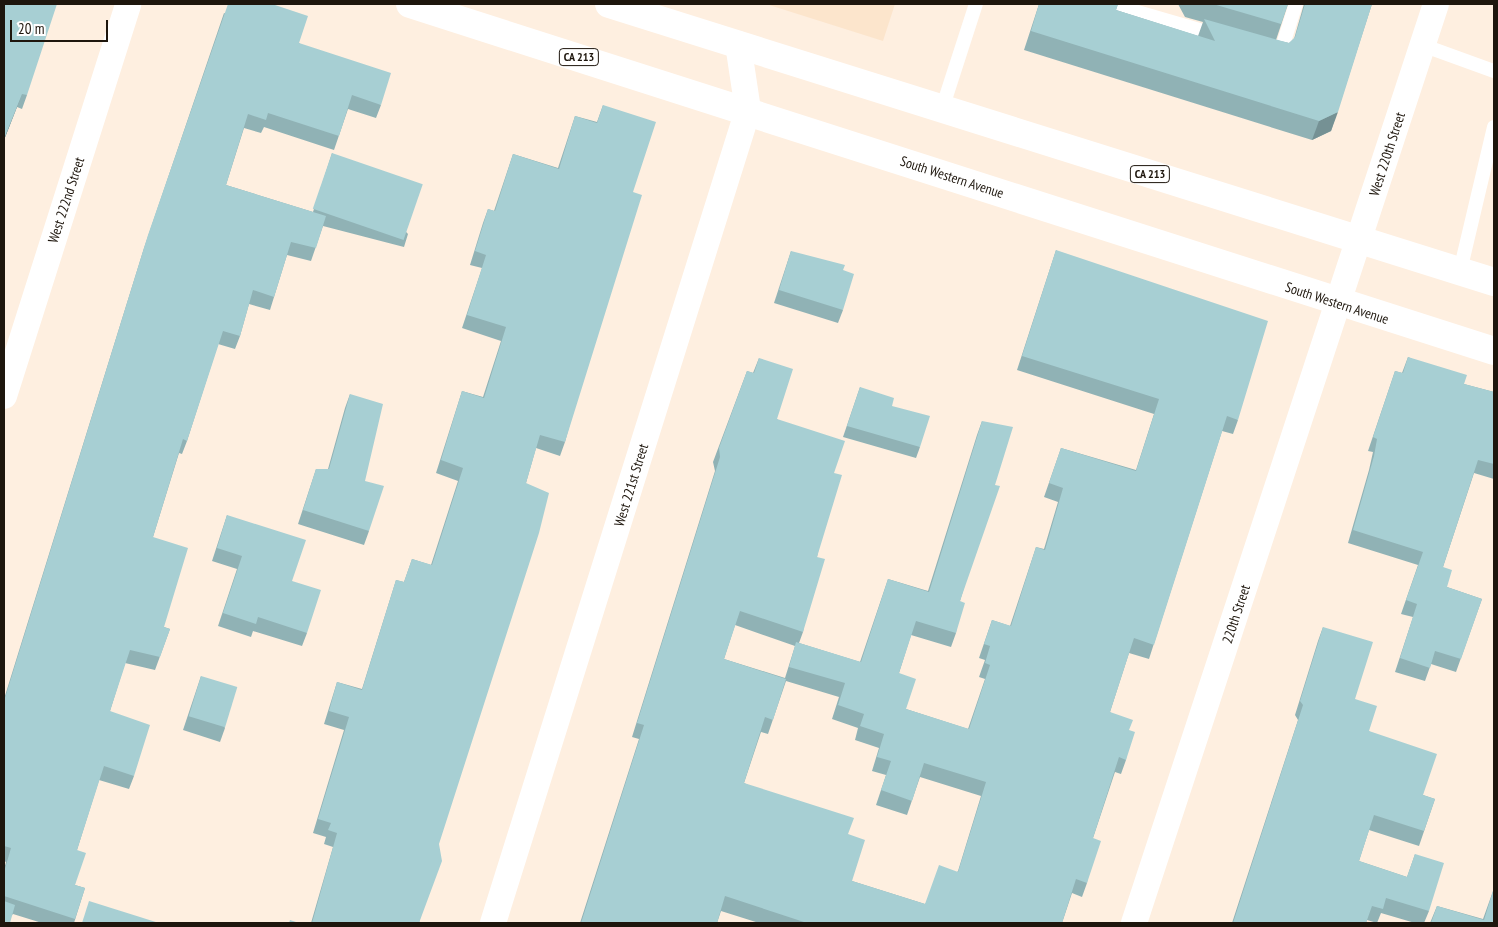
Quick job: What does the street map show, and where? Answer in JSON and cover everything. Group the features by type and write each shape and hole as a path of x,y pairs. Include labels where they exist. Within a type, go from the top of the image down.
{"main road":[{"name":"South Western Avenue","path":"410,4 748,110 1337,304 1494,351"},
{"name":"CA 213","path":"609,4 1494,282"}],"street":[{"name":"West 222nd Street","path":"4,396 128,4"},
{"name":"West 220th Street","path":"1337,304 1436,4"},
{"name":"West 221st Street","path":"493,923 748,110 738,44"},
{"name":"220th Street","path":"1134,923 1337,304"}],"lane":[{"path":"942,109 976,4"},
{"path":"1110,4 1233,40"},
{"path":"1261,48 1280,54 1296,4"},
{"path":"1422,45 1494,71"},
{"path":"1460,271 1489,171 1494,127"}],"shaded area":[{"path":"766,4 895,4 883,41"}],"building":[{"path":"4,4 57,4 27,95 22,94 4,139"},
{"path":"228,4 272,4 308,16 299,43 391,73 381,105 352,95 339,136 268,113 266,120 248,114 226,185 326,216 316,248 291,242 274,297 253,290 240,336 223,331 187,441 183,439 153,537 188,548 164,627 170,629 160,657 130,650 110,711 150,725 134,776 104,766 77,850 86,853 75,885 85,888 75,919 4,896 4,872 11,848 4,846 4,701 148,235"},
{"path":"1039,4 1118,4 1116,10 1215,41 1204,19 1289,43 1295,37 1305,4 1372,4 1338,112 1319,121 1031,31"},
{"path":"1213,4 1288,4 1281,24"},
{"path":"603,105 656,122 633,192 642,195 565,442 540,435 526,483 549,493 539,533 439,844 442,861 419,923 312,923 337,833 328,830 331,823 318,819 349,717 329,711 337,682 362,690 396,580 404,582 412,559 432,565 463,468 441,460 462,391 484,398 506,327 467,315 486,255 475,251 488,209 495,211 513,154 559,169 575,116 597,123"},
{"path":"332,153 423,184 404,240 313,209"},
{"path":"1056,250 1268,321 1238,420 1227,416 1154,645 1134,638 1110,712 1133,720 1129,730 1135,732 1126,760 1119,757 1093,838 1101,841 1087,883 1076,879 1062,923 807,923 725,896 717,923 581,923 644,725 637,723 720,457 719,448 747,371 754,373 759,358 793,369 777,419 845,441 834,473 842,475 817,557 825,559 803,632 740,611 724,659 786,679 773,720 765,717 744,783 854,818 848,834 865,840 852,881 925,904 939,865 958,872 986,782 924,763 912,801 881,790 891,761 877,757 884,734 860,726 864,714 838,705 845,683 789,667 796,642 861,662 888,579 929,592 982,421 1013,427 995,485 1000,486 960,601 965,603 956,633 916,621 899,673 916,679 906,709 969,729 990,665 985,663 990,646 984,644 992,620 1011,626 1036,547 1045,550 1063,488 1049,483 1061,448 1136,471 1159,399 1022,356"},
{"path":"791,251 845,265 843,270 854,274 843,310 779,290"},
{"path":"1408,357 1467,375 1464,384 1494,392 1494,464 1478,460 1443,567 1452,570 1447,587 1482,599 1461,659 1435,651 1430,668 1400,658 1417,604 1406,600 1423,552 1353,530 1374,456 1377,439 1373,437 1395,371 1403,373"},
{"path":"860,387 894,398 892,406 930,416 920,447 847,426"},
{"path":"350,394 383,404 365,481 384,486 369,531 303,510 316,469 329,469"},
{"path":"227,515 306,540 292,581 321,590 307,633 258,617 256,624 223,613 242,556 217,548"},
{"path":"1323,627 1373,642 1355,699 1377,706 1369,731 1437,754 1423,795 1435,799 1424,831 1374,815 1359,861 1407,877 1415,854 1444,863 1429,911 1386,898 1383,909 1372,906 1366,923 1233,923 1303,705 1300,701"},
{"path":"201,676 237,687 225,727 189,716"},
{"path":"1493,891 1494,923 1431,923 1437,906 1484,920"},
{"path":"4,901 15,905 10,923 4,923"},
{"path":"89,901 159,923 82,923"}]}
